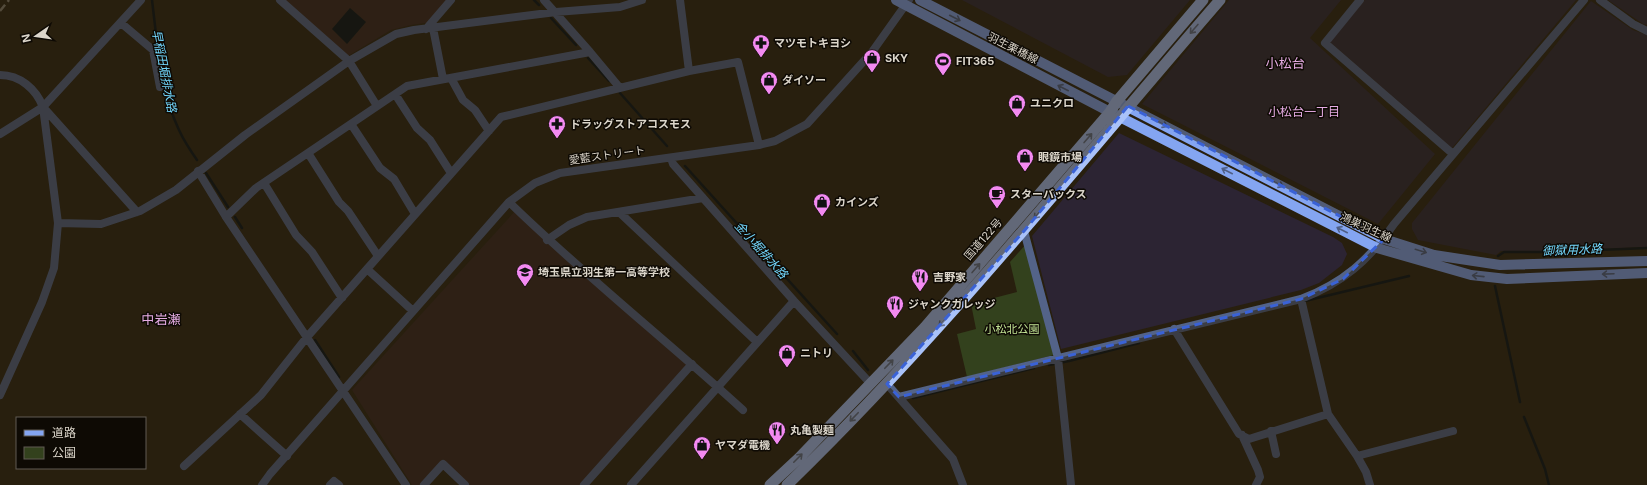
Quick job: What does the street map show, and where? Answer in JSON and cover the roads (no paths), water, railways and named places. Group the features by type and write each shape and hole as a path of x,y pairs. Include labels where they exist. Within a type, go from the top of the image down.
{"highway":[{"name":"国道122号","path":"787,485 887,384 1024,231 1115,114 1117,101 1203,0"},
{"name":"国道122号","path":"770,485 925,327 1115,114 1128,106 1220,0"}],"main road":[{"name":"羽生栗橋線","path":"896,0 907,3 1115,114"},
{"name":"羽生栗橋線","path":"920,0 1128,106"},
{"name":"鴻巣羽生線","path":"1128,106 1384,239 1434,255 1493,265 1647,261"},
{"name":"鴻巣羽生線","path":"1115,114 1377,248 1471,275 1507,279 1647,273"}],"street":[{"path":"0,134 43,107 141,0"},
{"path":"280,0 349,61 377,106"},
{"path":"429,28 451,0"},
{"path":"544,0 556,12 620,88"},
{"path":"58,223 101,224 137,212 176,190 245,135 349,61 396,34 429,28 556,12 620,7 642,0"},
{"path":"680,0 690,71"},
{"path":"1360,0 1325,43 1453,154"},
{"path":"899,396 1301,299 1343,279 1377,248 1394,224 1584,0"},
{"path":"1600,0 1633,24 1647,31"},
{"name":"愛藍ストリート","path":"262,485 342,391 509,202 536,183 560,173 759,145 775,141 807,124 872,52 907,3"},
{"path":"121,22 153,50 160,87"},
{"path":"429,28 447,79 463,100 475,110 489,131"},
{"path":"226,217 256,188 407,86 590,52"},
{"path":"184,466 261,395 307,337 501,117 690,71 738,62 759,145"},
{"path":"0,75 11,75 21,79 40,99 43,107 58,223 54,268 42,302 0,395"},
{"path":"395,94 417,128 430,140 451,173"},
{"path":"43,107 137,212"},
{"path":"352,124 380,168 394,179 415,214"},
{"path":"308,153 378,256"},
{"path":"671,158 673,164 703,198 870,383"},
{"path":"198,171 226,217 406,485"},
{"path":"264,183 296,235 312,252 342,298"},
{"path":"547,240 569,225 587,217 703,198"},
{"path":"509,202 547,240 692,364 743,410"},
{"path":"619,212 757,342"},
{"path":"1024,231 1058,358 1071,485"},
{"path":"367,269 413,311"},
{"path":"1301,299 1328,414 1357,456 1366,472 1370,485"},
{"path":"631,485 794,300"},
{"path":"1174,329 1240,434 1249,439 1328,414"},
{"path":"584,485 692,364"},
{"path":"887,384 953,459 963,485"},
{"path":"240,414 287,456"},
{"path":"1271,431 1276,454"},
{"path":"1357,456 1453,431"},
{"path":"1242,435 1260,477 1256,485"},
{"path":"424,485 443,464 465,485"},
{"path":"330,485 334,481 339,485"}],"waterway":[{"name":"早稲田堀排水路","path":"152,0 158,49 168,100 181,134 197,160"},
{"name":"金小堀排水路","path":"534,0 539,5"},
{"name":"金小堀排水路","path":"551,18 576,45"},
{"name":"金小堀排水路","path":"588,58 609,81"},
{"name":"金小堀排水路","path":"620,93 667,146"},
{"name":"金小堀排水路","path":"685,166 837,334"},
{"name":"早稲田堀排水路","path":"206,173 228,207"},
{"name":"早稲田堀排水路","path":"235,217 242,228"},
{"name":"御獄用水路","path":"1498,256 1504,252 1552,252 1647,248"},
{"path":"1305,301 1409,276"},
{"name":"御獄用水路","path":"1495,286 1520,402"},
{"name":"早稲田堀排水路","path":"315,340 339,377"},
{"path":"1049,365 1139,343"},
{"name":"金小堀排水路","path":"853,351 868,370"},
{"path":"913,398 1034,368"},
{"name":"御獄用水路","path":"1524,417 1545,469 1549,485"}],"railway":[{"path":"0,11 9,0"}],"place":[{"name":"マツモトキヨシ","path":"761,58"},
{"name":"SKY","path":"872,73"},
{"name":"FIT365","path":"943,76"},
{"name":"ダイソー","path":"769,95"},
{"name":"ユニクロ","path":"1017,118"},
{"name":"ドラッグストアコスモス","path":"557,139"},
{"name":"眼鏡市場","path":"1025,172"},
{"name":"スターバックス","path":"997,209"},
{"name":"カインズ","path":"822,217"},
{"name":"埼玉県立羽生第一高等学校","path":"525,287"},
{"name":"吉野家","path":"920,292"},
{"name":"ジャンクガレッジ","path":"895,319"},
{"name":"ニトリ","path":"787,368"},
{"name":"丸亀製麺","path":"777,445"},
{"name":"ヤマダ電機","path":"702,460"}],"district":[{"name":"小松台","path":"1285,63"},
{"name":"小松台一丁目","path":"1304,112"},
{"name":"中岩瀬","path":"161,319"}],"park label":[{"name":"小松北公園","path":"1012,329"}]}
